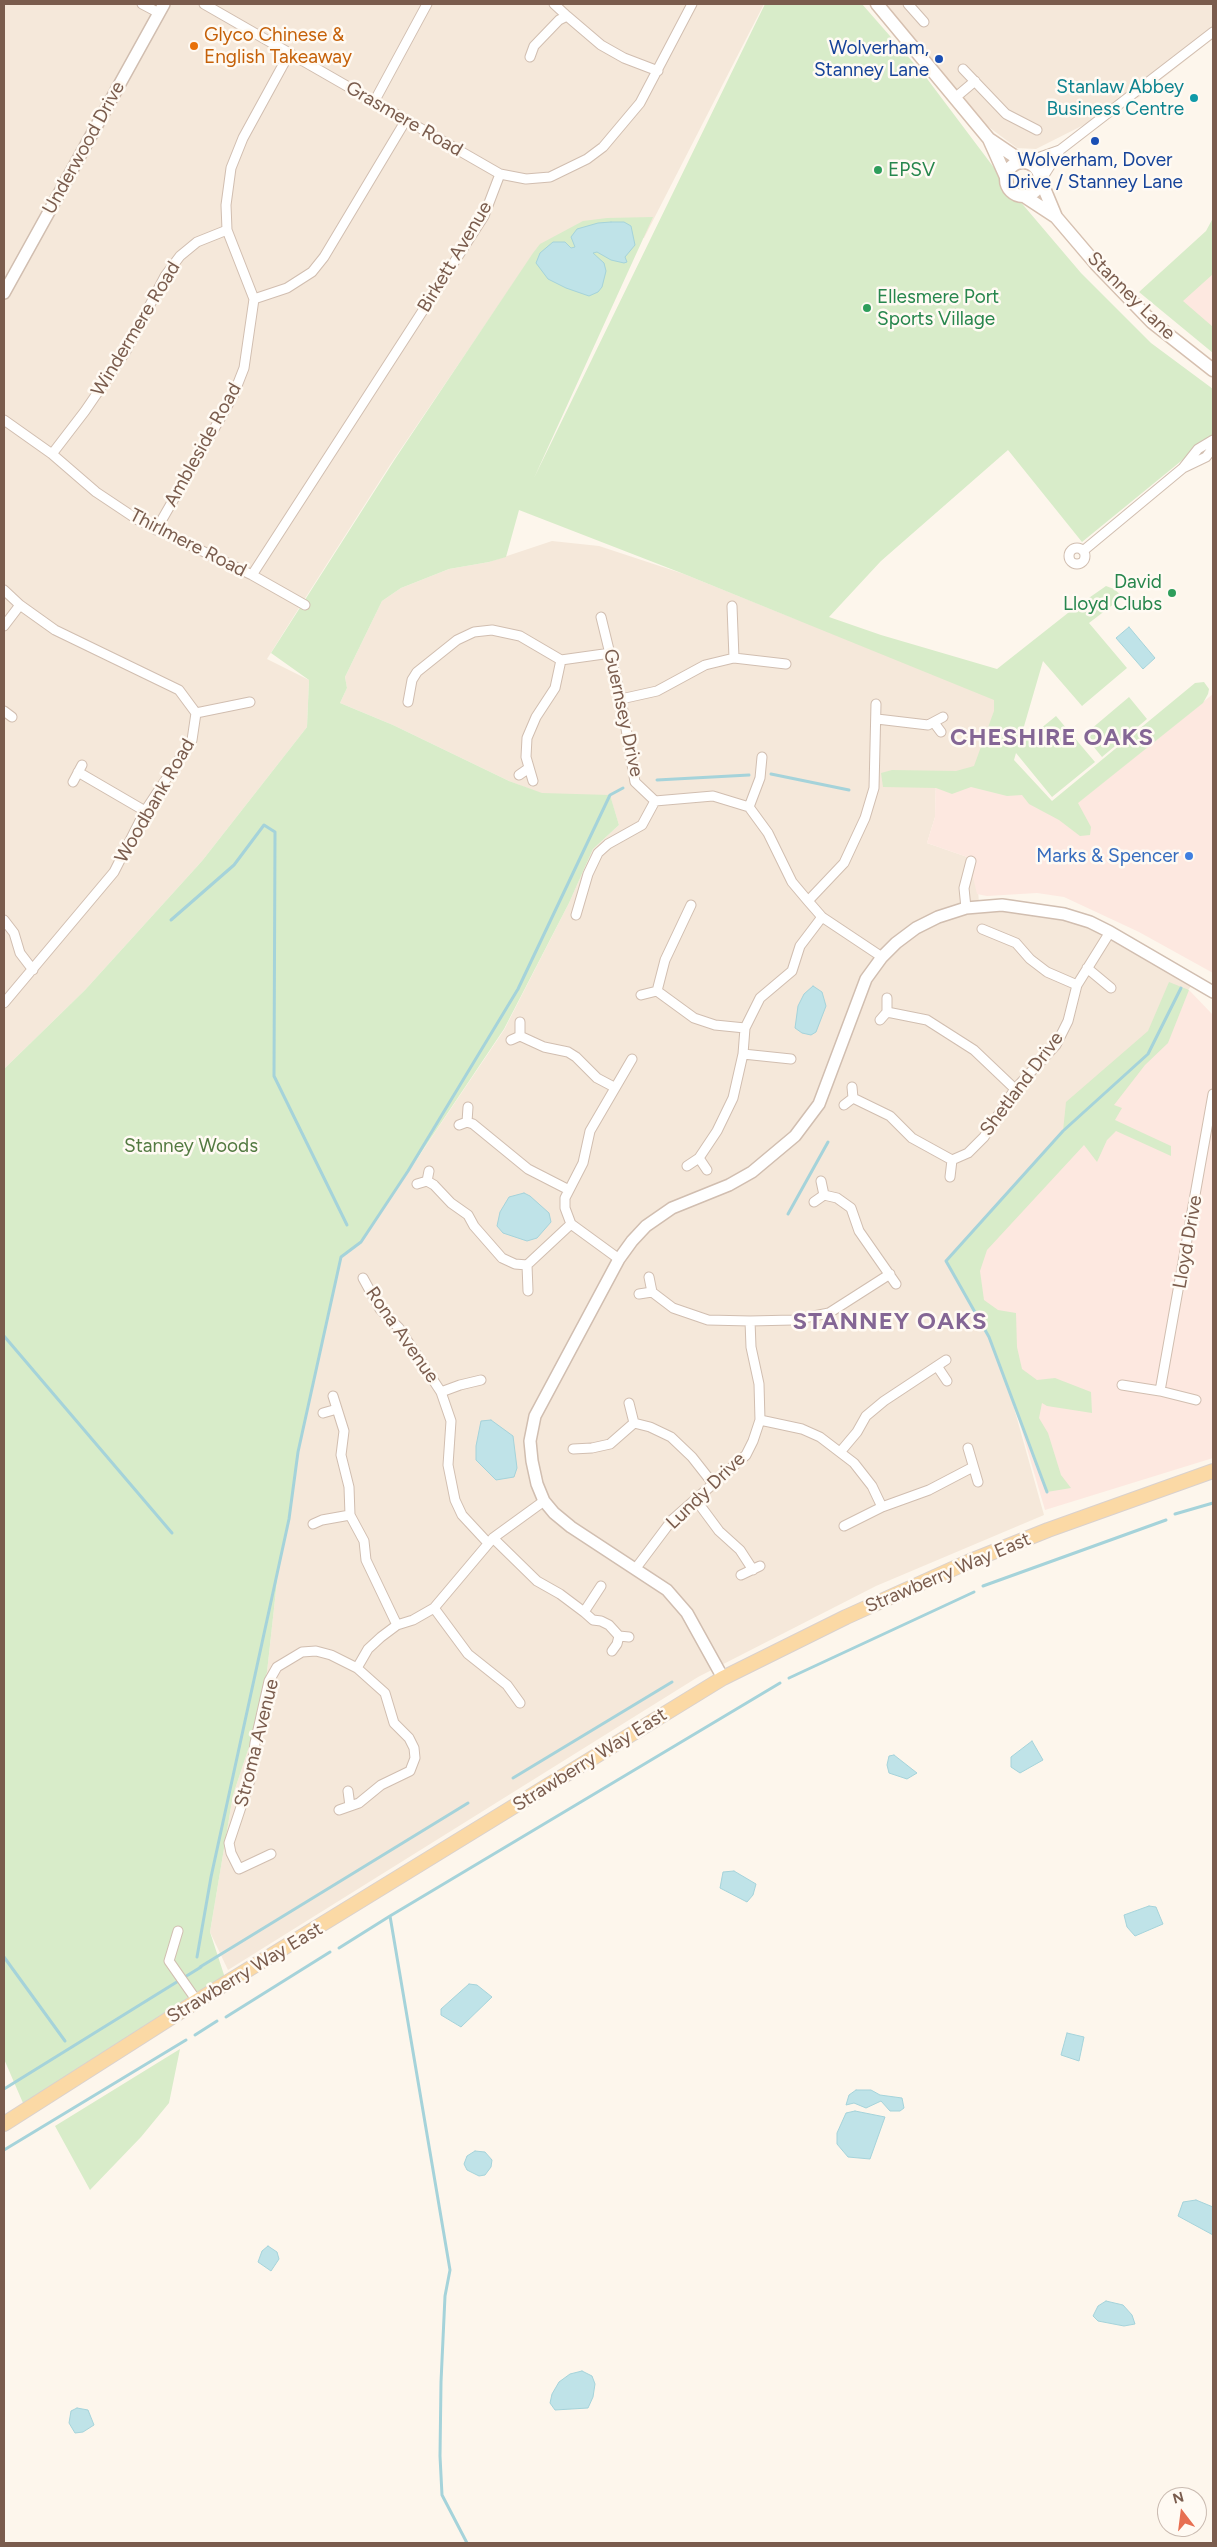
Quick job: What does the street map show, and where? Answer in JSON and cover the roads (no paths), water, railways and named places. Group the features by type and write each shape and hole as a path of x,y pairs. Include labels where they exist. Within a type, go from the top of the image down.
{"main road":[{"path":"877,4 989,139 1006,177"},
{"path":"989,139 1025,162 1035,166 1041,180 1033,193 1024,196 1012,192 1006,184 1006,177 1010,168 1025,162"},
{"name":"Stanney Lane","path":"1041,180 1056,216"},
{"name":"Stanney Lane","path":"1024,196 1056,216 1136,307 1167,335 1213,370"},
{"name":"Strawberry Way East","path":"4,2124 197,2001 723,1678 846,1617 968,1562 1048,1530 1213,1471"}],"street":[{"path":"142,4 161,9"},
{"name":"Grasmere Road","path":"204,4 500,174"},
{"path":"374,102 428,4"},
{"path":"554,4 601,45 624,58 658,71"},
{"path":"500,174 512,178 538,179 564,171 587,159 618,131 640,103 692,4"},
{"path":"908,4 924,22"},
{"name":"Underwood Drive","path":"4,293 161,9"},
{"path":"530,57 534,46 559,20 567,16"},
{"path":"1025,162 1060,150 1213,32"},
{"path":"227,230 226,205 230,168 242,138 289,54"},
{"path":"963,69 1006,114 1037,130"},
{"path":"956,97 975,81"},
{"path":"254,299 287,288 312,272 324,257 406,120"},
{"path":"1022,134 1026,124"},
{"path":"1041,180 1060,150"},
{"name":"Birkett Avenue","path":"252,575 484,216 500,174"},
{"name":"Ambleside Road","path":"156,530 239,382 248,346 254,299 227,230"},
{"name":"Windermere Road","path":"52,454 85,411 126,351 165,276 180,256 197,242 227,230"},
{"name":"Thirlmere Road","path":"4,420 52,454 96,492 156,530 252,575 305,605"},
{"path":"1083,551 1183,468 1198,449 1213,440"},
{"path":"1183,468 1206,457 1213,448"},
{"name":"Woodbank Road","path":"4,590 20,605 55,630 179,690 196,713 195,730 187,750 145,811 114,872 4,1003"},
{"path":"4,626 20,605"},
{"path":"732,606 734,658"},
{"name":"Guernsey Drive","path":"601,617 621,699 635,782 654,801 713,796 749,807"},
{"path":"408,702 412,680 417,672 457,640 474,632 492,630 520,636 561,660 611,653"},
{"path":"621,699 657,691 705,665 734,658 786,664"},
{"path":"533,781 526,757 527,738 542,707 555,688 561,660"},
{"path":"196,713 250,702"},
{"path":"808,901 844,863 865,818 874,788 876,704"},
{"path":"877,719 895,720 918,725 935,724 943,717"},
{"path":"935,724 941,732"},
{"path":"762,757 760,778 749,807 768,833 792,882 822,917 882,957"},
{"path":"518,776 529,768"},
{"path":"73,782 80,769 145,811"},
{"path":"576,916 585,880 598,853 608,844 642,825 654,801"},
{"path":"966,908 964,888 971,861"},
{"path":"657,991 668,953 691,905"},
{"path":"723,1678 687,1613 667,1590 571,1527 544,1501 537,1484 532,1461 530,1441 535,1416 619,1259 632,1240 662,1214 752,1172 795,1136 819,1104 866,979 882,957 916,928 938,917 966,908 1002,905 1038,908 1064,914 1110,932 1212,991"},
{"path":"687,1166 699,1158 717,1131 733,1098 743,1054 745,1028 760,998 792,971 800,946 822,917"},
{"path":"4,920 14,932 20,952 33,970"},
{"path":"982,929 1016,943 1030,959 1047,972 1077,985"},
{"name":"Shetland Drive","path":"952,1160 968,1153 984,1138 1015,1089 1056,1045 1068,1021 1077,985 1110,932"},
{"path":"1087,968 1111,988"},
{"path":"657,991 694,1018 715,1025 745,1028"},
{"path":"641,995 657,991"},
{"path":"880,1020 887,1012 887,998"},
{"path":"887,1012 927,1020 974,1050 1015,1089"},
{"path":"520,1022 520,1036"},
{"path":"511,1040 520,1036 544,1047 568,1052 576,1056 597,1078 614,1087"},
{"path":"743,1054 792,1059"},
{"path":"619,1259 570,1224 565,1198 583,1163 590,1131 632,1059"},
{"path":"852,1087 853,1098"},
{"name":"Lloyd Drive","path":"1160,1391 1213,1094"},
{"path":"844,1105 853,1098"},
{"path":"853,1098 890,1116 912,1138 952,1160 950,1177"},
{"path":"468,1107 463,1123 485,1131 537,1175 569,1190"},
{"path":"699,1158 707,1170"},
{"path":"426,1181 429,1171"},
{"path":"821,1180 824,1195"},
{"path":"426,1181 451,1203 463,1210 474,1226 502,1258 514,1264 527,1265 570,1224"},
{"path":"417,1184 426,1181"},
{"path":"814,1202 824,1195 837,1198 851,1208 860,1231 896,1284"},
{"path":"527,1265 528,1291"},
{"path":"649,1277 652,1292 673,1308 698,1317 718,1321 750,1321 793,1320 829,1313 890,1274"},
{"name":"Rona Avenue","path":"363,1278 380,1309 399,1328 441,1392 451,1421 448,1465 454,1500 472,1527 537,1581 560,1594 593,1620 609,1625 619,1636"},
{"path":"639,1294 652,1292"},
{"name":"Lundy Drive","path":"636,1568 672,1520 746,1455 760,1420 759,1384 752,1347 750,1321"},
{"path":"842,1451 857,1432 866,1416 884,1401 946,1360"},
{"path":"937,1366 947,1381"},
{"name":"Rona Avenue","path":"441,1392 460,1384 481,1380"},
{"path":"1122,1385 1160,1391 1196,1400"},
{"path":"333,1396 344,1431 341,1448 349,1487 350,1515 364,1541 366,1560 397,1625"},
{"path":"629,1403 634,1423"},
{"path":"323,1413 337,1409"},
{"path":"760,1420 802,1428 842,1451 872,1486 882,1508"},
{"path":"572,1449 592,1448 610,1444 634,1423"},
{"path":"634,1423 650,1427 670,1437 692,1457 714,1485"},
{"path":"968,1448 978,1482"},
{"path":"844,1526 882,1508 929,1490 973,1467"},
{"path":"696,1500 719,1530 757,1568 741,1575"},
{"path":"340,1810 368,1797 388,1781 410,1771 415,1758 414,1748 409,1738 394,1723 385,1693 357,1668 368,1649 397,1625 413,1620 434,1608 491,1541 544,1501"},
{"path":"313,1524 322,1520 350,1515"},
{"path":"584,1612 601,1586"},
{"path":"434,1608 468,1654 507,1685 520,1703"},
{"path":"612,1651 618,1644 619,1636 629,1638"},
{"name":"Stroma Avenue","path":"270,1854 239,1869 231,1853 229,1843 250,1780 255,1743 269,1681 277,1667 302,1652 331,1654 357,1668"},
{"path":"348,1791 350,1806"},
{"path":"178,1931 169,1961 197,2001"}],"water":[{"path":"624,222 631,226 635,245 625,257 627,262 624,263 611,260 597,252 593,253 604,263 606,271 602,287 598,292 589,296 566,288 548,279 536,263 540,253 553,242 565,242 571,248 575,247 571,237 577,229 598,223"},
{"path":"1129,627 1155,658 1143,669 1116,638"},
{"path":"813,986 822,992 826,1006 816,1032 811,1035 802,1033 795,1028 798,1006 804,994"},
{"path":"524,1193 549,1213 551,1222 537,1238 527,1241 503,1233 497,1226 500,1212 509,1197"},
{"path":"491,1420 513,1436 517,1468 514,1477 496,1480 476,1460 476,1446 481,1421"},
{"path":"1032,1741 1043,1760 1020,1773 1011,1767 1011,1757"},
{"path":"894,1755 917,1773 907,1779 889,1773 887,1765 889,1756"},
{"path":"734,1871 756,1884 753,1895 747,1902 720,1888 723,1872"},
{"path":"1149,1906 1156,1907 1163,1924 1135,1936 1127,1927 1124,1915"},
{"path":"469,1984 477,1985 492,1997 461,2027 441,2015 441,2009"},
{"path":"1067,2033 1084,2037 1079,2061 1061,2055"},
{"path":"856,2090 871,2090 880,2095 902,2098 904,2108 900,2111 890,2111 881,2101 866,2108 854,2103 846,2105 849,2095"},
{"path":"855,2111 885,2117 870,2159 848,2157 837,2144 837,2133 846,2113"},
{"path":"475,2151 485,2152 492,2160 491,2167 485,2175 479,2176 467,2170 464,2164 467,2156"},
{"path":"1196,2200 1213,2207 1213,2235 1178,2216 1183,2202"},
{"path":"268,2246 277,2252 279,2259 271,2271 258,2262 262,2251"},
{"path":"1106,2301 1123,2305 1132,2315 1135,2324 1124,2326 1098,2321 1093,2316 1098,2306"},
{"path":"582,2371 592,2376 595,2384 593,2397 588,2408 555,2410 550,2403 552,2394 559,2382 570,2374"},
{"path":"77,2408 88,2410 94,2425 83,2432 75,2433 69,2423 71,2411"}],"waterway":[{"path":"771,774 849,790"},
{"path":"657,780 749,775"},
{"path":"197,1957 211,1877 289,1519 298,1452 341,1257 361,1242 408,1171 518,989 610,795 623,788"},
{"path":"171,920 234,865 264,825 275,832 274,1076 347,1225"},
{"path":"1047,1492 989,1337 946,1261 1063,1131 1148,1054 1181,988"},
{"path":"788,1214 828,1142"},
{"path":"4,1336 172,1533"},
{"path":"1175,1514 1213,1503"},
{"path":"983,1586 1166,1520"},
{"path":"789,1678 974,1592"},
{"path":"513,1778 672,1682"},
{"path":"390,1916 780,1683"},
{"path":"200,1967 468,1803"},
{"path":"339,1948 390,1916 450,2270 445,2296 441,2382 440,2456 442,2495 467,2543"},
{"path":"226,2017 330,1952"},
{"path":"4,1957 65,2041"},
{"path":"4,2089 201,1967"},
{"path":"195,2035 217,2021"},
{"path":"4,2150 186,2040"}],"place":[{"name":"Glyco Chinese & English Takeaway","path":"194,46"},
{"name":"Wolverham, Stanney Lane","path":"939,59"},
{"name":"Stanlaw Abbey Business Centre","path":"1194,98"},
{"name":"Wolverham, Dover Drive / Stanney Lane","path":"1095,141"},
{"name":"EPSV","path":"878,170"},
{"name":"Ellesmere Port Sports Village","path":"867,308"},
{"name":"David Lloyd Clubs","path":"1172,593"},
{"name":"Marks & Spencer","path":"1189,856"}],"district":[{"name":"CHESHIRE OAKS","path":"1052,738"},
{"name":"STANNEY OAKS","path":"890,1322"}],"park label":[{"name":"Stanney Woods","path":"191,1146"}]}
